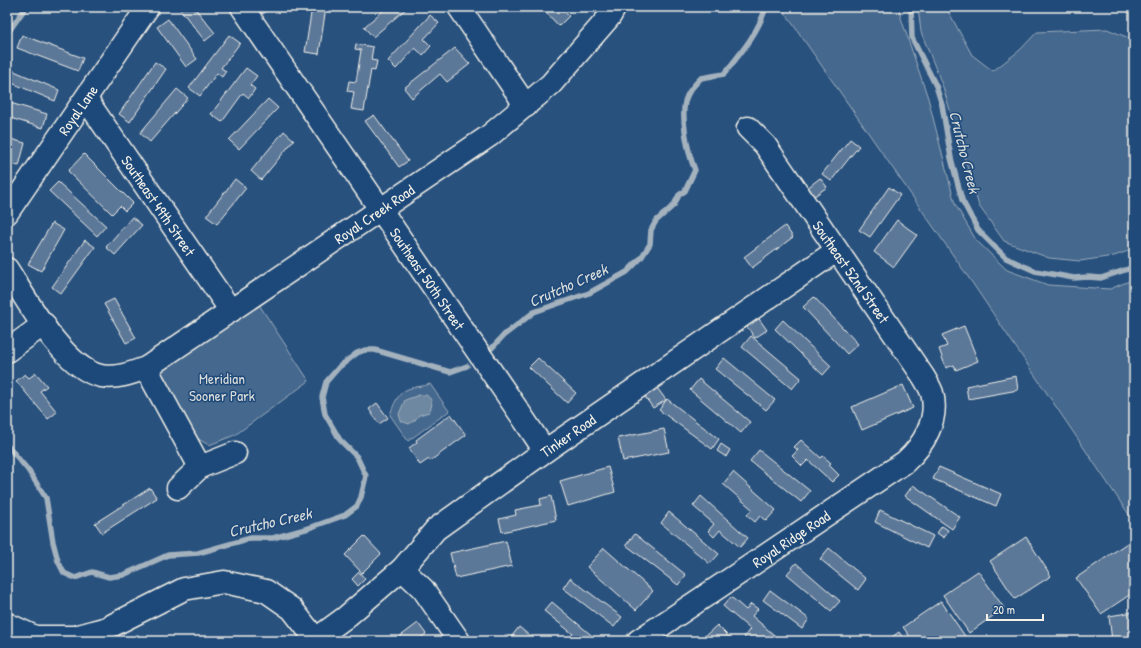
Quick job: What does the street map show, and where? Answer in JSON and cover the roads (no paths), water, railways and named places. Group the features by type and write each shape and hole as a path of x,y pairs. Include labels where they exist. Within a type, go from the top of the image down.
{"street":[{"name":"Royal Lane","path":"7,213 148,7"},
{"name":"Southeast 50th Street","path":"242,7 380,210 522,414 545,451"},
{"path":"459,7 526,106"},
{"name":"Royal Creek Road","path":"44,324 59,345 76,363 88,372 102,376 116,376 146,368 489,136 551,84 610,16 615,7"},
{"name":"Southeast 49th Street","path":"86,99 231,311"},
{"name":"Southeast 52nd Street","path":"748,128 765,146 923,376 932,392 934,408 931,424"},
{"name":"Tinker Road","path":"317,640 402,569 436,529 545,451 836,251"},
{"path":"7,270 44,324 7,351"},
{"path":"146,368 200,467"},
{"name":"Royal Ridge Road","path":"638,641 905,462 919,450 931,424"},
{"path":"178,488 200,467 235,453"},
{"path":"402,569 423,589 459,641"},
{"path":"7,624 35,637 74,637 107,628 184,589 224,582 266,591 292,609 317,640"}],"waterway":[{"path":"7,34 26,7"},
{"name":"Crutcho Creek","path":"492,348 504,335 534,312 589,293 627,272 641,258 650,244 651,230 656,221 674,205 679,195 685,191 695,170 685,133 684,112 688,93 701,78 724,74 754,34 766,7"},
{"name":"Crutcho Creek","path":"911,7 912,38 936,86 942,105 951,158 962,200 978,230 1006,258 1035,271 1074,278 1101,278 1134,267"},
{"name":"Crutcho Creek","path":"7,445 28,470 46,498 53,542 58,561 64,573 75,578 92,572 109,577 123,575 168,555 198,553 251,538 273,538 309,528 345,515 357,506 361,497 366,476 357,457 340,440 325,414 322,397 326,382 339,367 357,353 365,350 375,350 450,372 467,366"}],"park label":[{"name":"Meridian Sooner Park","path":"222,386"}]}
